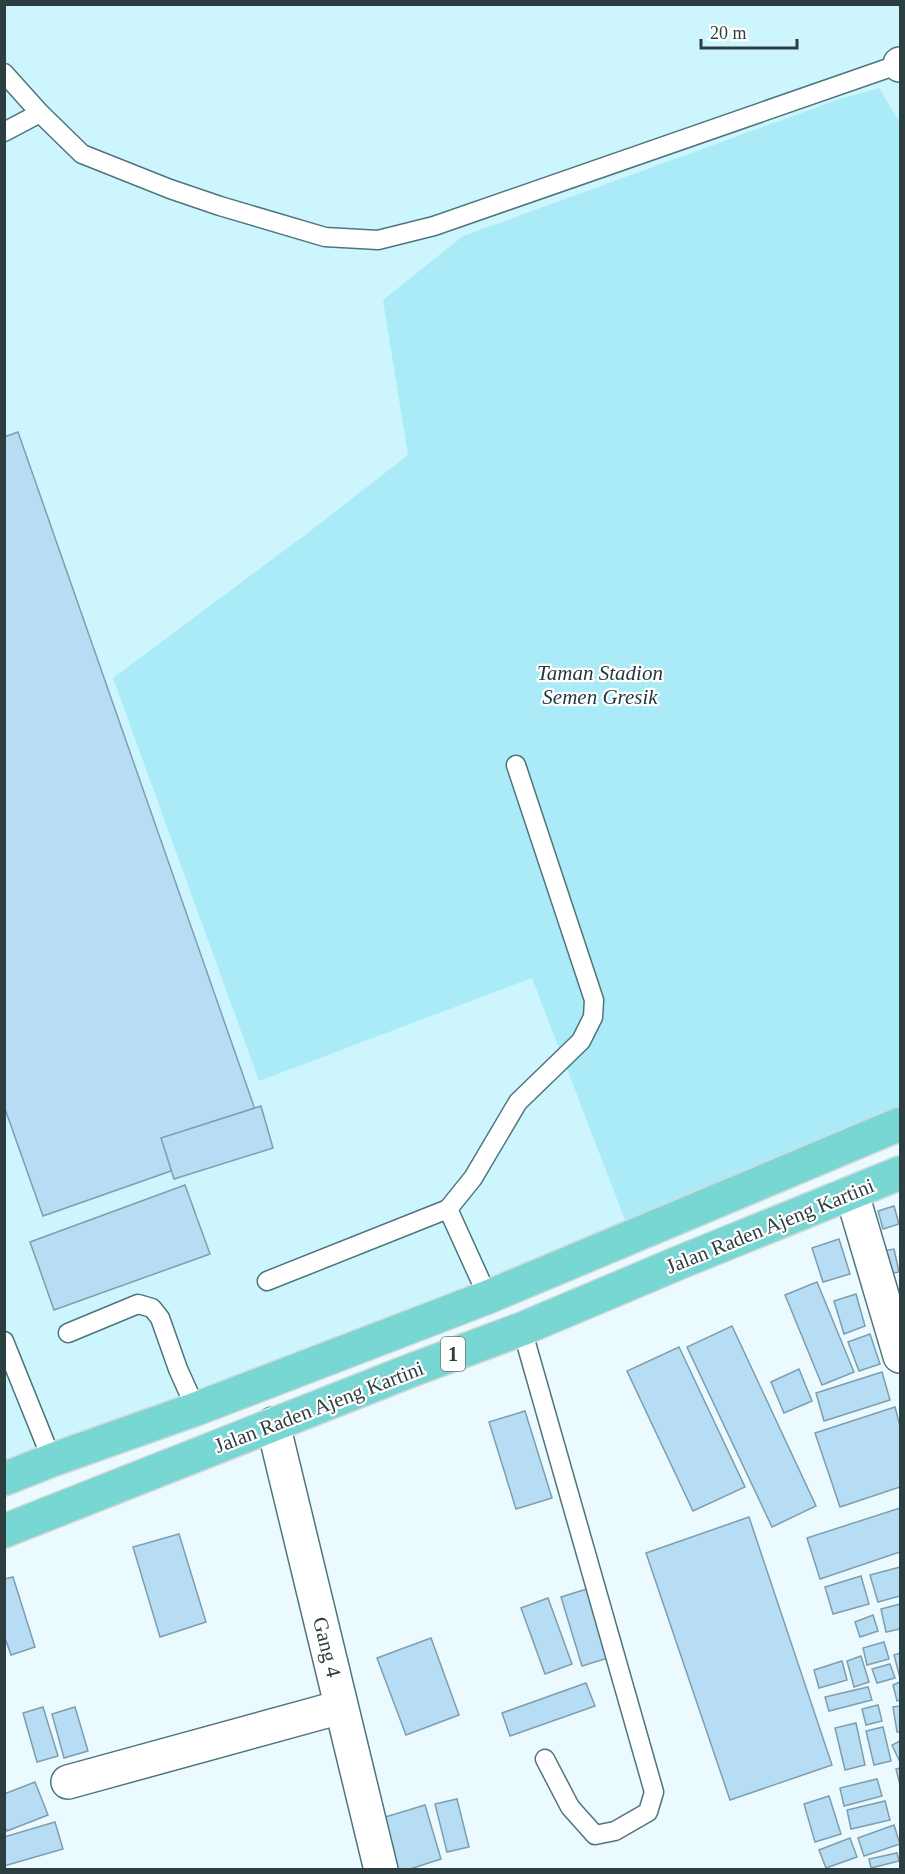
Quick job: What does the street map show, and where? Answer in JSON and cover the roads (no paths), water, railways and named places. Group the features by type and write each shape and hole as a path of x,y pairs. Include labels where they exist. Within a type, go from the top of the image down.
{"highway":[{"name":"Jalan Raden Ajeng Kartini","path":"4,1479 196,1409 488,1297 900,1124"},
{"name":"Jalan Raden Ajeng Kartini","path":"4,1531 273,1424 522,1329 900,1173"}],"street":[{"path":"852,1194 900,1356"},
{"name":"Gang 4","path":"273,1424 381,1869"},
{"path":"68,1782 341,1707"}],"lane":[{"path":"4,73 40,113 82,154 170,189 324,237 378,240 434,226 900,65"},
{"path":"4,132 40,113"},
{"path":"267,1281 448,1209 472,1178 518,1102 581,1041 593,1017 594,1000 516,765"},
{"path":"448,1209 488,1297"},
{"path":"68,1333 138,1304 152,1308 160,1318 178,1369 196,1409"},
{"path":"522,1329 654,1792 648,1812 615,1831 595,1835 570,1807 545,1759"},
{"path":"4,1341 52,1460"}],"park label":[{"name":"Taman Stadion Semen Gresik","path":"600,685"}]}
